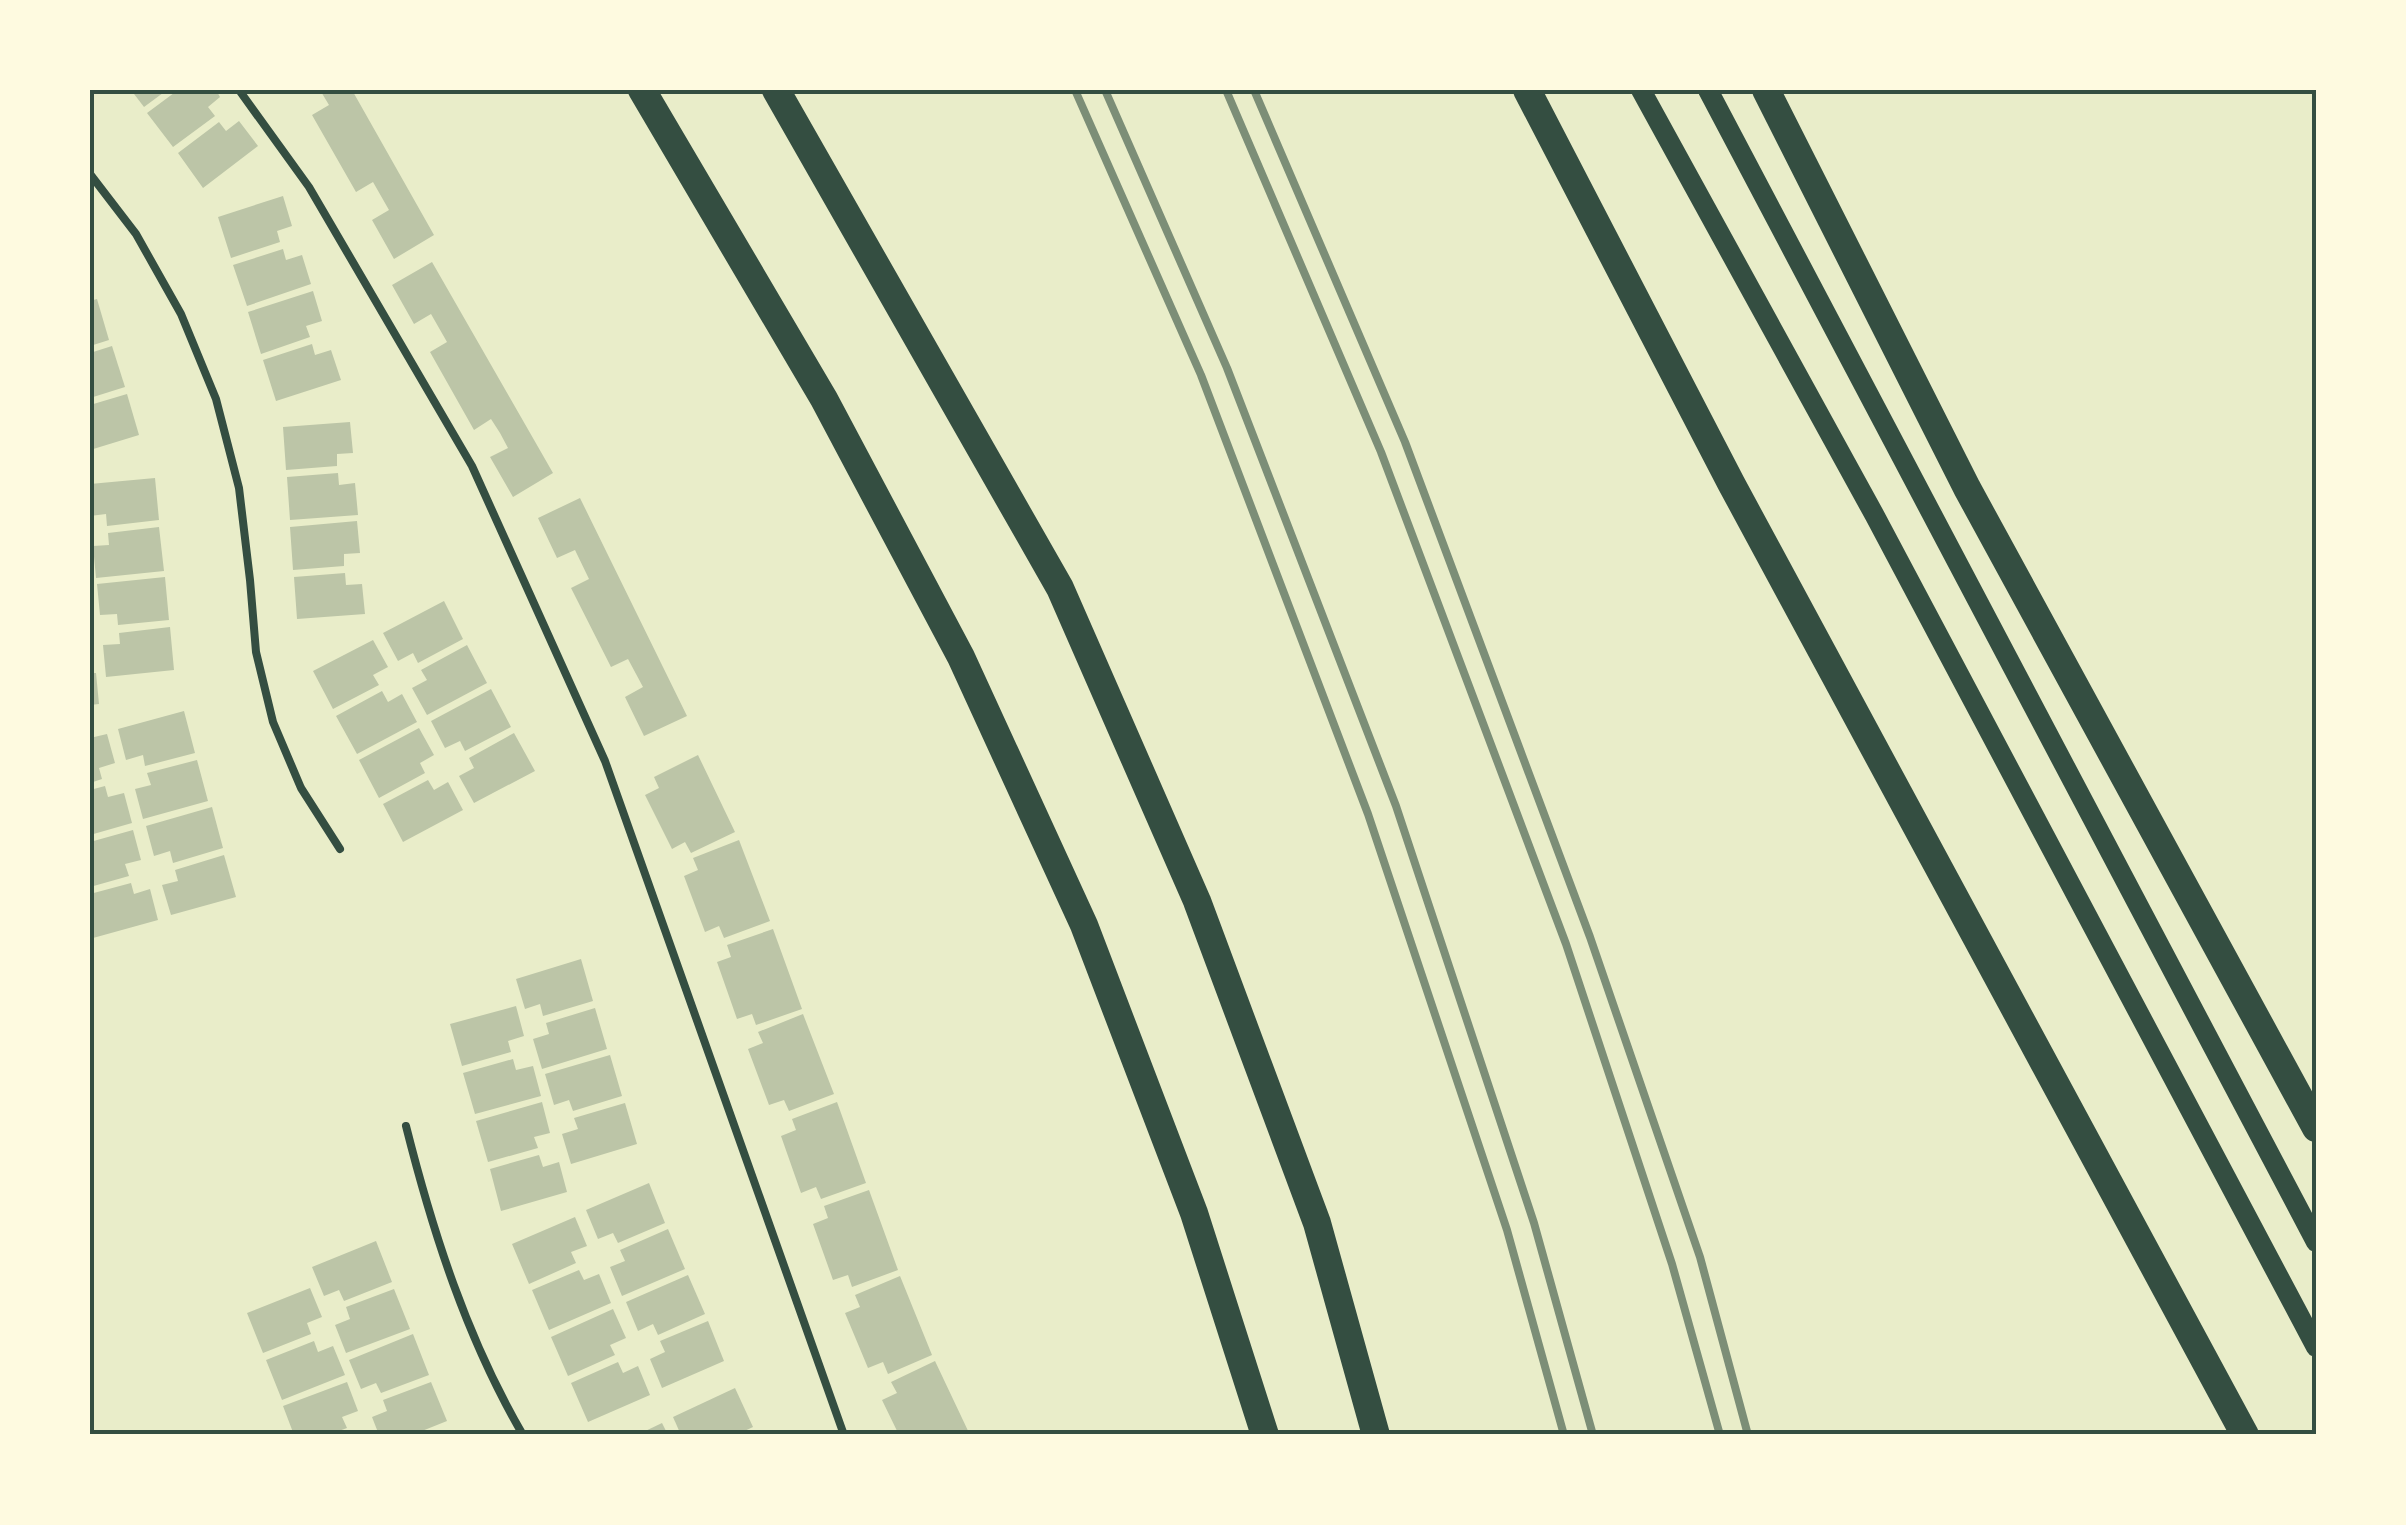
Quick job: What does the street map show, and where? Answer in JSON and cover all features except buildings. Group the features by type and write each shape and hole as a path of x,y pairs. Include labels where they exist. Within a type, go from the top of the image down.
{"highway":[{"path":"642,90 824,399 969,674 1084,925 1194,1212 1265,1435"},
{"path":"776,90 1060,588 1196,901 1304,1188 1376,1435"},
{"path":"1527,90 1731,483 2246,1435"},
{"path":"1766,90 1966,488 2316,1128"}],"main road":[{"path":"1641,90 1876,516 2316,1347"},
{"path":"1708,90 2316,1242"}],"lane":[{"path":"239,90 309,187 472,466 605,761 844,1435"},
{"path":"90,174 136,234 181,314 216,399 239,488 256,652 273,722 301,788 340,849"},
{"path":"406,1126 453,1284 523,1435"}],"railway":[{"path":"1075,90 1201,375 1368,814 1507,1230 1564,1435"},
{"path":"1105,90 1227,368 1396,806 1534,1223 1593,1435"},
{"path":"1226,90 1381,452 1566,944 1672,1264 1720,1435"},
{"path":"1254,90 1405,442 1590,937 1700,1257 1748,1435"}]}
